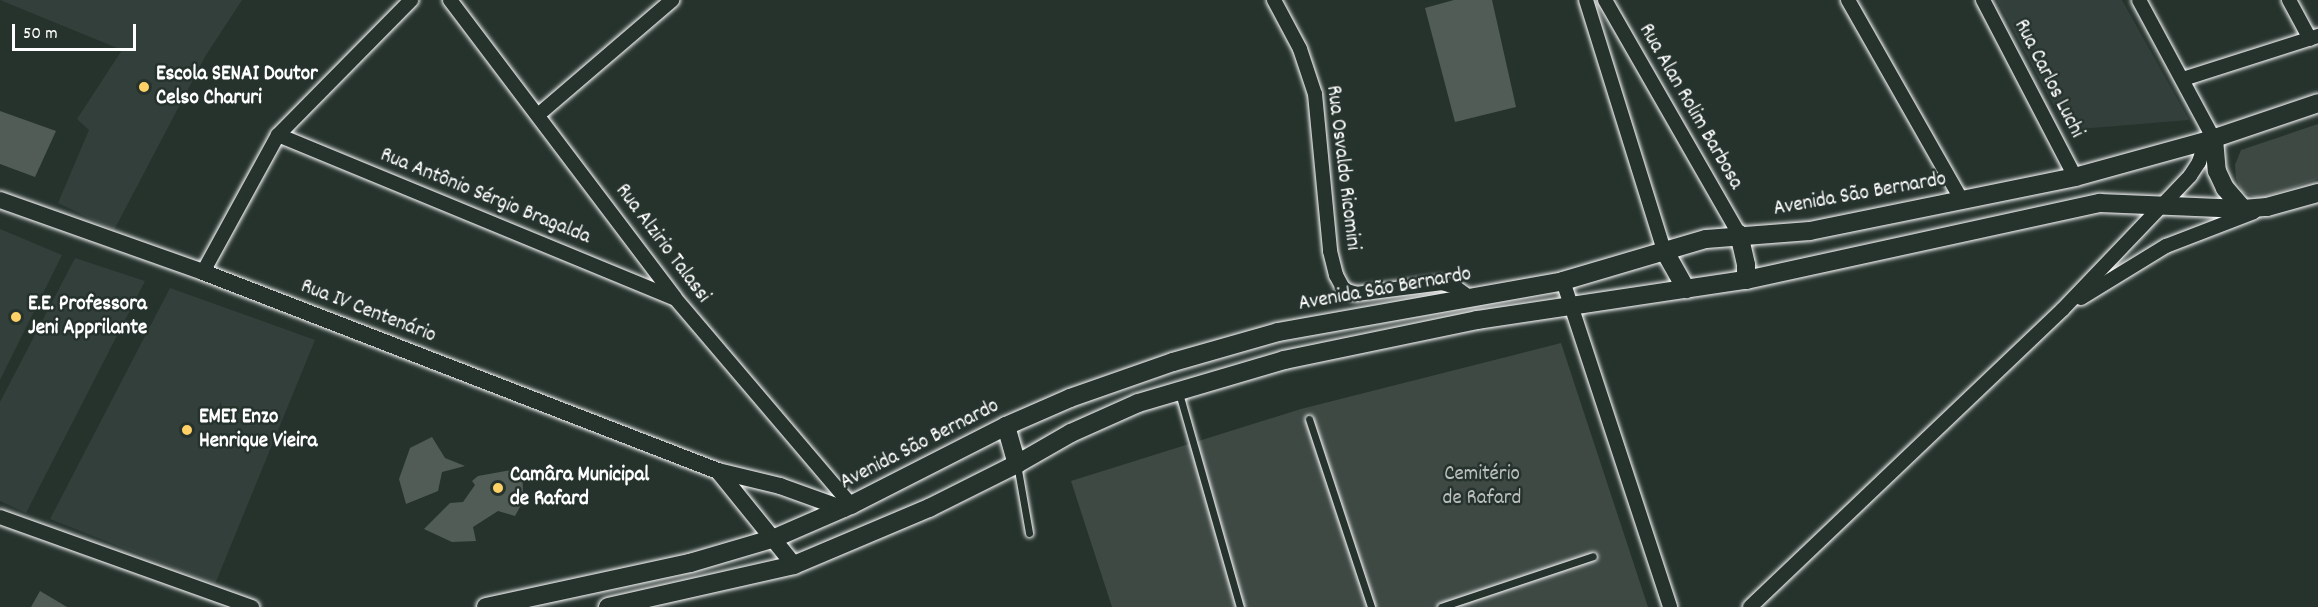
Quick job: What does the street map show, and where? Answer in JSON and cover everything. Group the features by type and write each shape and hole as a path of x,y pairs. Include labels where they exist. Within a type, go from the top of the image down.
{"main road":[{"name":"Avenida São Bernardo","path":"486,607 690,563 775,538 848,507 1006,426 1070,398 1173,362 1278,332 1563,281 1706,239 1739,234 1810,231 2075,177 2210,140 2318,103"},
{"path":"2210,140 2217,171 2225,188 2243,208"},
{"path":"608,607 794,565 929,508 1017,464 1071,433 1119,411 1284,360 1477,320 1746,280 2100,204 2267,207 2318,193"},
{"path":"1739,234 1746,265 1746,280"},
{"path":"1664,250 1686,289"},
{"path":"1278,332 1284,360"},
{"path":"1006,426 1017,464"}],"street":[{"path":"203,272 278,135 411,0"},
{"name":"Rua Alzirio Talassi","path":"450,0 675,298 848,507"},
{"path":"538,115 672,0"},
{"name":"Rua Osvaldo Ricomini","path":"1274,0 1300,49 1315,94 1330,251 1336,275 1344,290 1356,294 1442,283 1469,297"},
{"path":"1586,0 1664,250"},
{"name":"Rua Alan Rolim Barbosa","path":"1605,0 1739,234"},
{"path":"1848,0 1961,199"},
{"name":"Rua Carlos Luchi","path":"1983,0 2075,177"},
{"path":"1750,607 2062,310 2165,204 2199,162 2210,140 2183,79 2139,0"},
{"path":"2183,79 2314,38 2289,0"},
{"name":"Rua Antônio Sérgio Bragalda","path":"278,135 675,298"},
{"name":"Rua IV Centenário","path":"0,200 203,272 718,471 780,486 848,507"},
{"path":"2062,310 2166,246 2267,207"},
{"path":"1563,281 1670,607"},
{"name":"Rua IV Centenário","path":"718,471 775,538 794,565"},
{"path":"0,517 252,607"}],"lane":[{"path":"1178,391 1240,607"},
{"path":"1309,419 1371,607"},
{"path":"1017,464 1029,533"},
{"path":"1441,607 1593,556"}],"shaded area":[{"name":"Escola SENAI Doutor Celso Charuri","path":"0,0 242,0 206,55 114,230 58,203 89,130 77,119 122,50"},
{"path":"1997,0 2122,0 2189,120 2067,130"},
{"name":"E.E. Professora Jeni Apprilante","path":"0,229 62,255 0,380"},
{"path":"75,258 145,281 26,513 0,501 0,402"},
{"name":"EMEI Enzo Henrique Vieira","path":"170,288 315,340 215,584 50,519"}],"green space":[{"path":"2318,124 2318,179 2259,199 2242,192 2236,178 2235,165 2241,150"},
{"name":"Cemitério de Rafard","path":"1561,343 1648,607 1112,607 1071,481 1301,409"}],"building":[{"path":"1454,0 1492,0 1516,107 1455,122 1425,8"},
{"path":"0,111 56,131 35,177 0,164"},
{"path":"432,437 445,458 465,466 442,472 438,491 406,504 399,479 410,448"},
{"name":"Camâra Municipal de Rafard","path":"522,468 521,505 515,516 498,511 473,527 476,541 452,542 424,529 450,503 463,502 475,485 472,481 478,476"},
{"path":"40,591 67,607 31,607"}],"place":[{"name":"Escola SENAI Doutor Celso Charuri","path":"144,87"},
{"name":"E.E. Professora Jeni Apprilante","path":"16,317"},
{"name":"EMEI Enzo Henrique Vieira","path":"187,430"},
{"name":"Camâra Municipal de Rafard","path":"498,488"}]}
